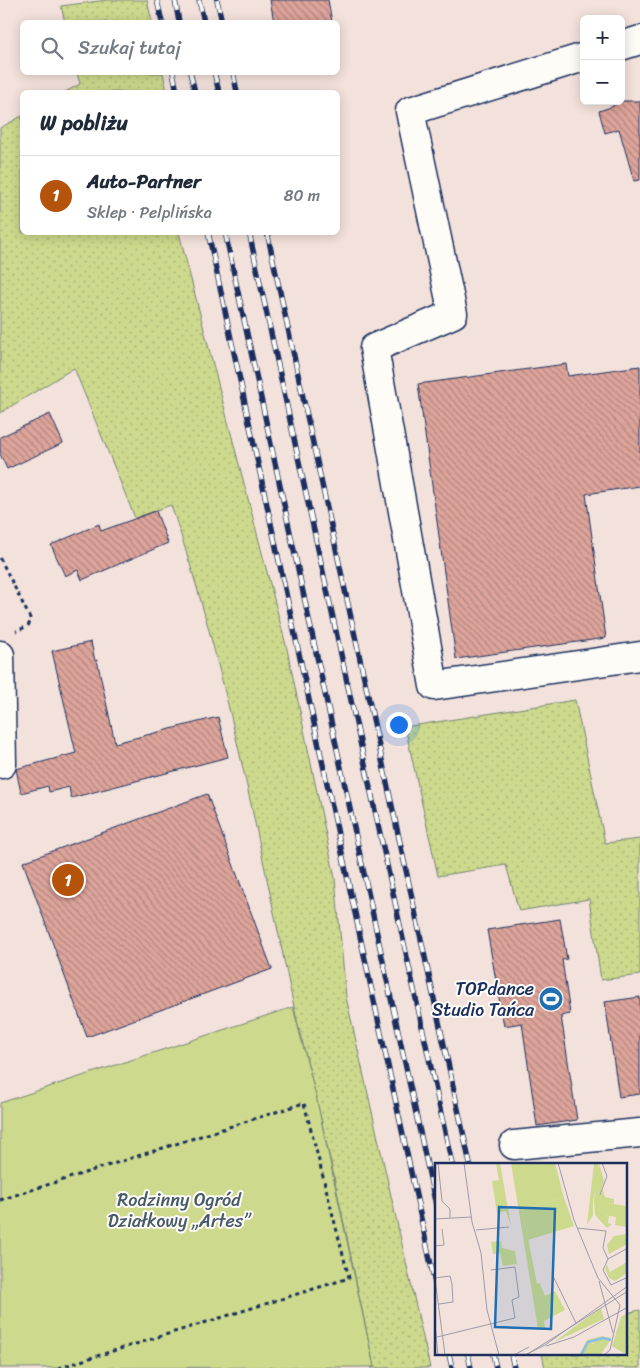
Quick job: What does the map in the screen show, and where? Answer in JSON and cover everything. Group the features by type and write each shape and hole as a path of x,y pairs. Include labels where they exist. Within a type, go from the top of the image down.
{"street":[{"path":"625,45 640,40"},
{"path":"580,58 410,111 453,314 374,348 434,686 640,656"},
{"path":"2,764 5,644"},
{"path":"514,1145 640,1133"}],"path":[{"path":"0,558 31,620 28,626 5,644"},
{"path":"0,1200 304,1103 349,1278 58,1368"}],"green space":[{"path":"107,0 147,0 152,20 64,20 61,6"},
{"path":"78,75 163,75 167,90 69,90 80,84"},
{"path":"20,117 20,235 180,235 287,649 335,878 346,997 430,1368 371,1368 374,1367 339,1198 294,1006 238,747 208,625 171,505 135,518 74,368 0,413 0,128"},
{"path":"575,700 605,843 640,839 640,975 601,980 589,899 519,911 506,865 438,876 405,727"},
{"name":"Rodzinny Ogród Działkowy „Artes”","path":"293,1007 316,1096 374,1367 0,1368 0,1103"},
{"path":"640,1310 640,1368 545,1368 542,1356 628,1356 628,1313"}],"building":[{"path":"270,0 328,0 332,20 274,20"},
{"path":"625,101 640,101 640,180 634,181 619,129 605,133 599,111 625,105"},
{"path":"566,364 568,376 640,366 640,486 586,494 606,638 456,659 418,384"},
{"path":"50,414 63,443 7,469 0,454 0,437"},
{"path":"156,511 168,543 82,580 78,570 65,576 51,545 99,524 101,531"},
{"path":"91,642 95,661 97,660 115,743 218,717 228,757 71,798 69,787 49,792 48,786 21,793 16,769 76,753 52,651"},
{"path":"207,794 272,969 87,1037 23,862"},
{"path":"560,919 567,959 562,960 570,1014 561,1016 577,1120 537,1126 522,1023 504,1026 487,930"},
{"path":"640,997 640,1094 619,1097 605,1002"}],"railway":[{"path":"157,0 162,20"},
{"path":"175,0 179,20"},
{"path":"199,0 204,20"},
{"path":"217,0 222,20"},
{"path":"174,75 177,90"},
{"path":"191,75 194,90"},
{"path":"215,75 218,90"},
{"path":"234,75 237,90"},
{"path":"209,235 435,1283"},
{"path":"226,235 435,1201"},
{"path":"250,235 452,1163"},
{"path":"268,235 470,1163"},
{"path":"449,1356 452,1368"},
{"path":"468,1356 471,1368"},
{"path":"493,1356 496,1368"},
{"path":"511,1356 514,1368"}],"place":[{"name":"Auto-Partner","path":"68,880"},
{"name":"TOPdance Studio Tańca","path":"551,999"}]}
